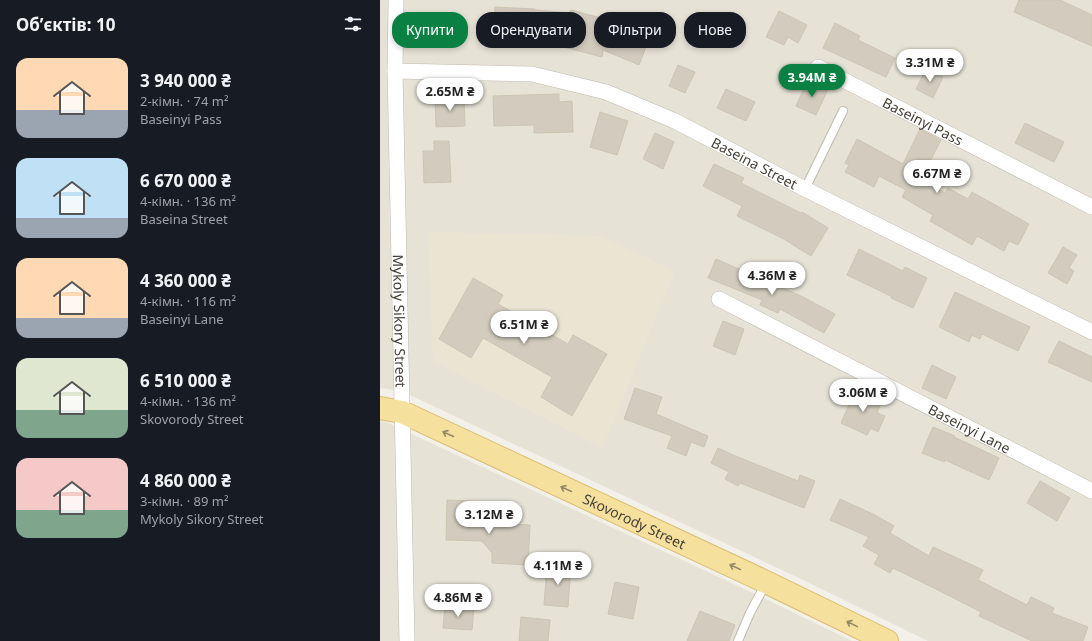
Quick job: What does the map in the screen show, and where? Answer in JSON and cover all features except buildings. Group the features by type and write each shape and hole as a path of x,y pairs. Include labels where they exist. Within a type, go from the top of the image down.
{"main road":[{"name":"Skovorody Street","path":"380,408 402,412 766,582 887,641"}],"street":[{"name":"Mykoly Sikory Street","path":"396,0 395,71 407,641"},
{"name":"Baseinyi Pass","path":"818,66 1092,207"},
{"name":"Baseina Street","path":"395,71 532,74 606,92 675,121 805,189 1092,332"},
{"name":"Baseinyi Lane","path":"719,299 1092,492"}],"lane":[{"path":"805,189 843,111"},
{"path":"738,641 766,582"}],"shaded area":[{"path":"380,0 1092,0 1092,641 928,641 801,579 401,391 380,388"},
{"path":"428,232 600,236 675,271 602,448 433,361"},
{"path":"380,421 386,422 751,592 852,641 380,641"}]}
